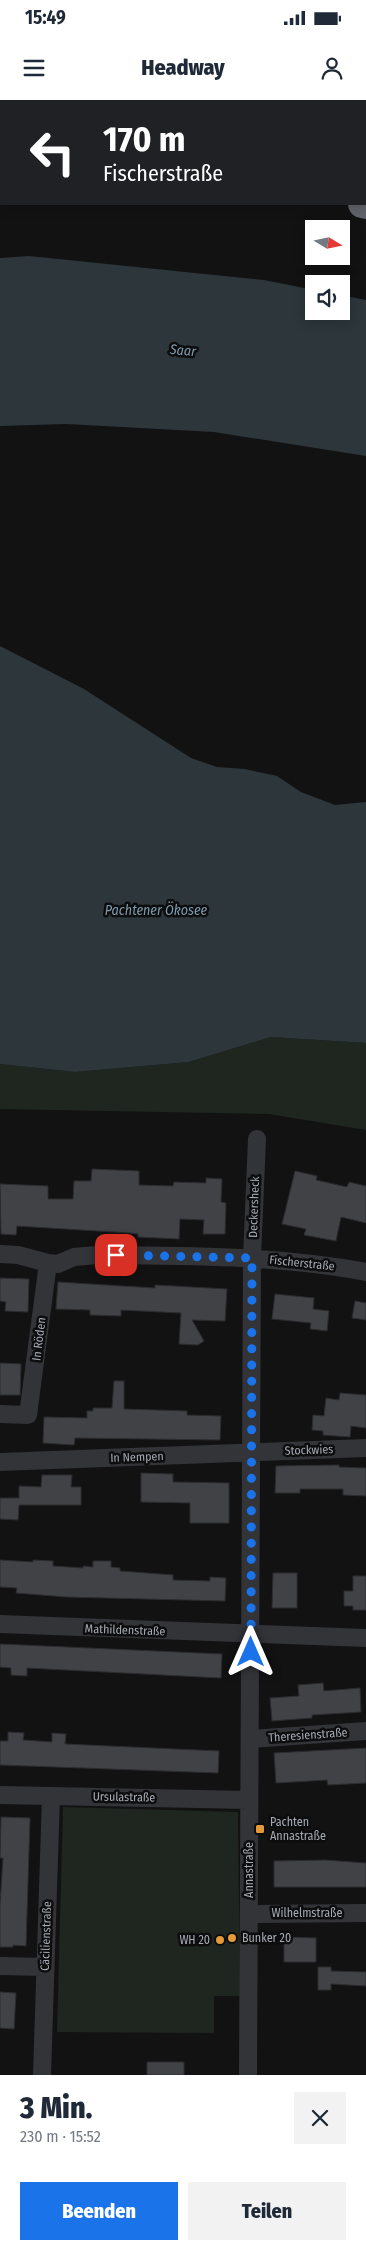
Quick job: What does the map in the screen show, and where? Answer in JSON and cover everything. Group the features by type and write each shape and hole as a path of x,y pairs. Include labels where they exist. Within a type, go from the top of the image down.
{"street":[{"name":"Deckersheck","path":"251,1635 252,1258 257,1139"},
{"path":"0,1254 18,1255 48,1264"},
{"name":"Fischerstraße","path":"48,1264 58,1264 74,1257 97,1254 286,1260 366,1272"},
{"name":"In Röden","path":"0,1414 28,1414 48,1264"},
{"name":"Stockwies","path":"252,1452 366,1448"},
{"name":"In Nempen","path":"0,1462 252,1452"},
{"name":"Mathildenstraße","path":"0,1624 366,1638"},
{"name":"Annastraße","path":"248,2075 248,1800 251,1635"},
{"name":"Theresienstraße","path":"250,1740 366,1731"},
{"name":"Ursulastraße","path":"0,1795 248,1800"},
{"name":"Cäcilienstraße","path":"42,2075 51,1796"},
{"name":"Wilhelmstraße","path":"249,1914 366,1913"},
{"path":"0,1966 45,1967"}],"shaded area":[{"path":"271,1037 366,1043 366,1130 269,1114 0,1109 0,1064 75,1072 189,1062"},
{"path":"63,1807 238,1812 240,1996 214,1996 214,2033 57,2032"}],"water":[{"name":"Saar","path":"29,256 264,280 305,288 305,320 350,320 350,297 366,300 366,456 214,432 66,424 0,426 0,258"},
{"name":"Pachtener Ökosee","path":"0,646 84,689 191,758 217,767 245,769 277,776 301,792 335,805 366,802 366,1043 271,1037 189,1062 75,1072 0,1064"}],"building":[{"path":"92,1169 139,1171 139,1185 173,1186 174,1182 206,1183 206,1178 222,1179 221,1202 226,1203 225,1234 203,1234 204,1220 180,1219 179,1239 138,1237 138,1234 130,1233 17,1226 16,1235 1,1234 0,1184 48,1186 48,1199 73,1199 74,1181 91,1181"},
{"path":"295,1171 317,1176 316,1180 347,1187 349,1182 366,1186 366,1223 341,1217 336,1241 304,1235 306,1229 282,1224"},
{"path":"0,1278 29,1279 28,1312 5,1311 6,1302 0,1301"},
{"path":"58,1282 155,1288 155,1285 227,1289 225,1321 192,1320 204,1341 198,1345 179,1344 181,1313 121,1310 121,1316 90,1315 90,1310 56,1309"},
{"path":"275,1294 314,1298 313,1309 329,1311 327,1331 310,1329 311,1323 272,1319"},
{"path":"355,1301 366,1303 366,1320 352,1318"},
{"path":"0,1363 21,1364 20,1395 0,1395"},
{"path":"114,1381 124,1381 124,1409 187,1411 187,1415 221,1416 220,1440 75,1438 74,1445 43,1443 44,1417 87,1418 87,1411 93,1411 93,1408 112,1408"},
{"path":"340,1393 366,1395 366,1428 351,1426 350,1437 323,1435 323,1431 312,1430 313,1415 324,1416 326,1398 339,1400"},
{"path":"339,1465 339,1467 366,1468 366,1496 343,1495 343,1489 300,1489 300,1493 275,1493 276,1466"},
{"path":"141,1473 173,1474 173,1482 229,1483 229,1523 190,1523 190,1503 141,1502"},
{"path":"42,1475 72,1475 71,1487 81,1487 81,1505 19,1505 18,1520 0,1519 0,1498 19,1498 19,1486 41,1487"},
{"path":"0,1560 53,1561 53,1566 83,1568 83,1566 93,1567 93,1561 111,1561 111,1567 120,1568 120,1571 173,1575 173,1580 210,1581 210,1577 226,1578 225,1601 66,1597 16,1593 17,1588 0,1587"},
{"path":"273,1573 297,1573 297,1608 272,1608"},
{"path":"353,1576 366,1576 366,1610 353,1610 353,1606 344,1606 344,1591 353,1591"},
{"path":"0,1644 222,1654 221,1678 27,1668 27,1676 11,1675 11,1668 0,1667"},
{"path":"323,1683 324,1691 360,1688 361,1712 312,1715 312,1718 272,1721 270,1698 299,1696 298,1685"},
{"path":"8,1732 24,1733 23,1740 52,1742 52,1733 66,1734 65,1744 219,1751 218,1773 0,1765 0,1741 8,1741"},
{"path":"366,1748 366,1783 328,1785 327,1780 276,1783 274,1753"},
{"path":"1,1817 30,1818 26,1946 0,1947 3,1858 0,1858"},
{"path":"325,1860 366,1863 366,1887 274,1887 274,1861"},
{"path":"284,1937 316,1938 316,1962 284,1962"},
{"path":"318,1967 331,1967 331,1971 366,1972 366,1986 331,1984 331,1990 318,1990"},
{"path":"0,1992 16,1993 14,2029 0,2028"},
{"path":"147,2062 184,2062 184,2075 147,2075"}],"place":[{"name":"Pachten Annastraße","path":"260,1829"},
{"name":"Bunker 20","path":"232,1938"},
{"name":"WH 20","path":"220,1940"}],"route":[{"path":"116,1255 252,1258 251,1652"}]}
